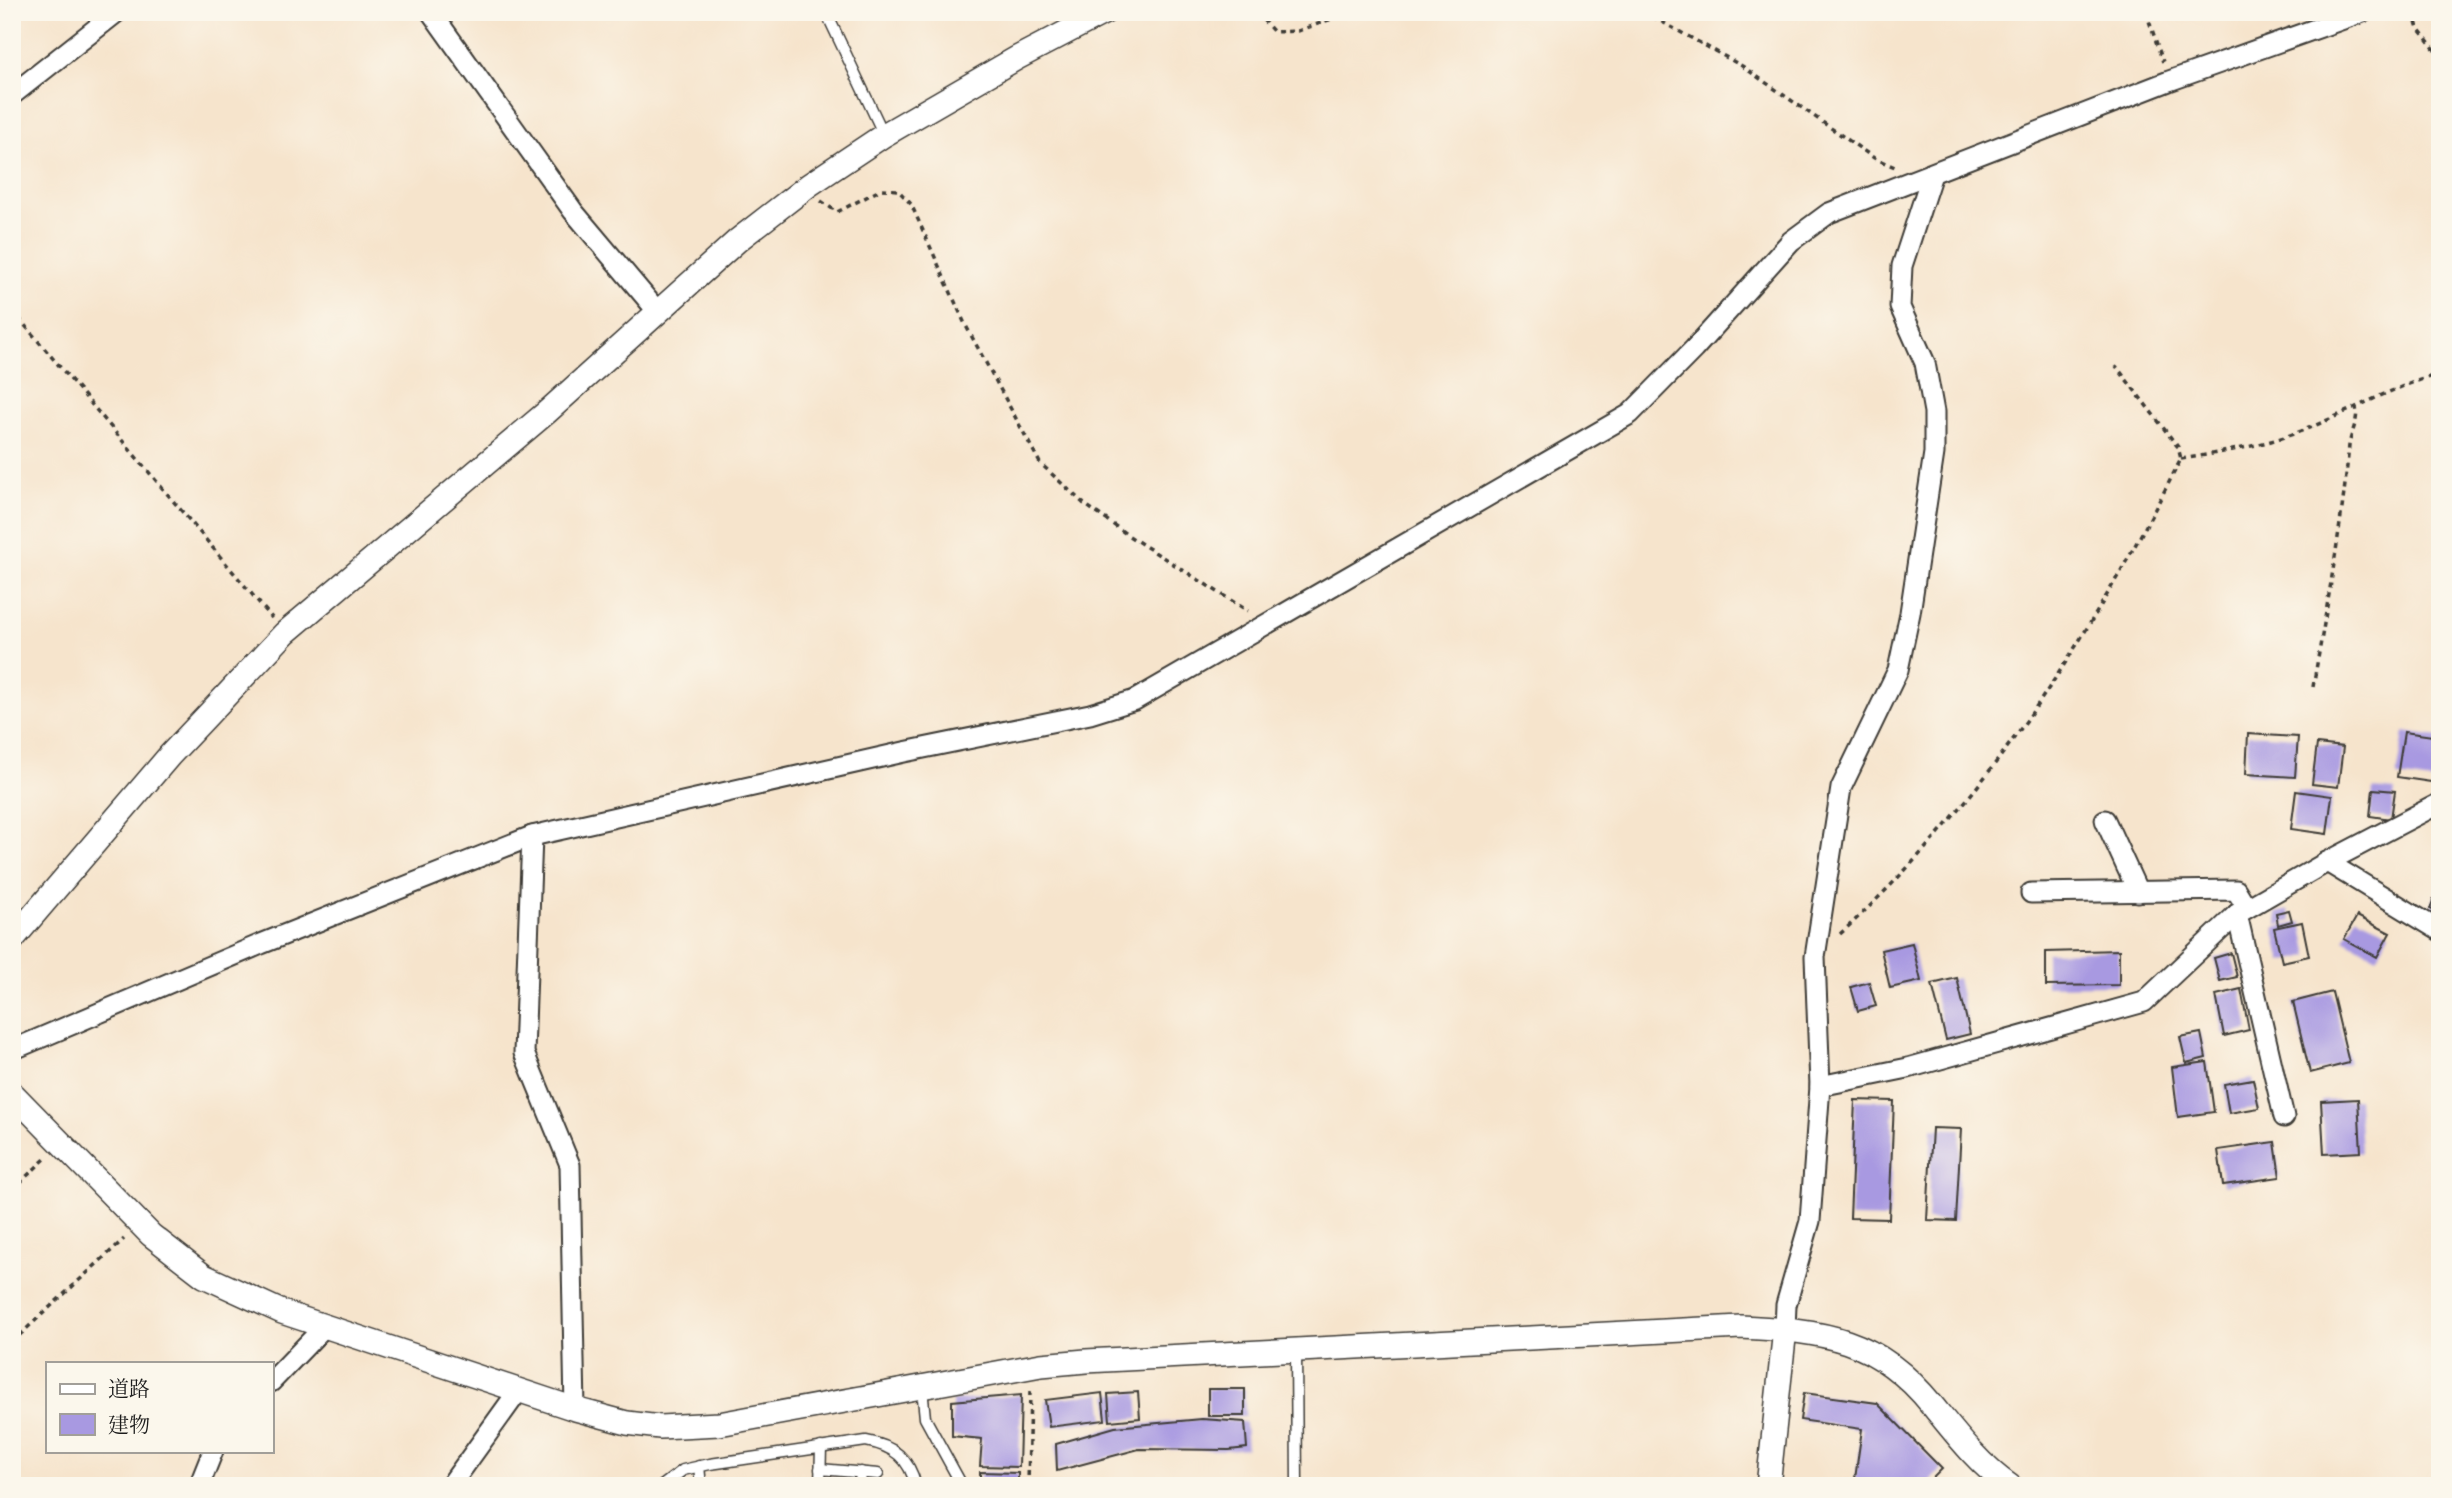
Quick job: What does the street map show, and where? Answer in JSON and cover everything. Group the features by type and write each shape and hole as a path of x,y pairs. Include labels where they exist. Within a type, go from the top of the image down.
{"street":[{"path":"12,96 117,12"},
{"path":"431,12 573,211 657,312"},
{"path":"12,940 170,755 285,633 547,412 738,240 809,186 884,135 1017,58 1105,12"},
{"path":"12,1050 261,944 533,835 904,751 1090,715 1135,700 1630,414 1694,349 1791,241 1829,213 2169,81 2363,12"},
{"path":"1768,1486 1786,1305 1810,1221 1820,1086 1816,946 1842,788 1898,670 1910,613 1933,466 1934,412 1925,363 1899,307 1902,267 1926,175"},
{"path":"1820,1086 1908,1068 2144,1002 2242,911 2327,862 2440,803"},
{"path":"2105,820 2138,891"},
{"path":"533,835 524,1053 570,1165 575,1409"},
{"path":"2327,862 2440,931"},
{"path":"2031,893 2236,890 2284,1117"},
{"path":"12,1093 140,1224 204,1276 282,1312 575,1409 627,1423 660,1427 719,1424 1031,1367 1086,1361 1741,1327 1785,1329 1829,1336 1870,1350 1894,1365 2010,1486"},
{"path":"273,1380 325,1326"},
{"path":"450,1486 519,1390"},
{"path":"199,1486 213,1452"}],"lane":[{"path":"826,12 884,135"},
{"path":"1296,1350 1297,1486"},
{"path":"922,1387 925,1418 959,1480 959,1486"},
{"path":"662,1486 683,1470 699,1466 866,1441 888,1445 912,1471 916,1486"},
{"path":"820,1486 821,1447"},
{"path":"699,1466 701,1486"},
{"path":"820,1469 878,1474"},
{"path":"860,1486 861,1472"}],"path":[{"path":"1256,12 1274,32 1298,31 1351,12"},
{"path":"1644,12 1742,66 1874,158 1926,175"},
{"path":"2146,12 2169,81"},
{"path":"2413,12 2418,29 2440,56"},
{"path":"809,186 819,200 837,212 882,189 898,190 911,204 965,324 1040,463 1083,503 1129,536 1268,624"},
{"path":"12,310 285,633"},
{"path":"1816,946 1838,935 1923,853 2032,715 2054,684 2145,530 2182,459 2178,447 2116,366"},
{"path":"2182,459 2216,454 2295,433 2410,382 2440,374"},
{"path":"2313,687 2344,507 2350,435 2357,415 2356,408"},
{"path":"12,1190 61,1143"},
{"path":"12,1342 140,1224"},
{"path":"1028,1486 1031,1367"}],"building":[{"path":"2404,732 2440,737 2438,783 2397,777"},
{"path":"2248,734 2298,737 2295,777 2246,774"},
{"path":"2317,744 2343,747 2338,787 2312,784"},
{"path":"2373,789 2395,791 2391,819 2370,816"},
{"path":"2296,791 2332,796 2327,834 2291,829"},
{"path":"2440,882 2440,913 2430,909"},
{"path":"2289,910 2292,921 2278,925 2276,913"},
{"path":"2357,916 2390,933 2377,957 2344,939"},
{"path":"2302,922 2309,956 2282,962 2274,928"},
{"path":"1912,943 1921,981 1890,988 1881,950"},
{"path":"2119,950 2119,985 2046,986 2046,952"},
{"path":"2231,953 2237,977 2220,981 2214,958"},
{"path":"1957,978 1970,1034 1946,1040 1932,984"},
{"path":"1869,982 1876,1006 1858,1011 1851,987"},
{"path":"2241,989 2249,1030 2224,1036 2216,995"},
{"path":"2332,992 2349,1063 2310,1073 2293,1002"},
{"path":"2201,1033 2206,1058 2186,1063 2180,1037"},
{"path":"2207,1062 2214,1112 2178,1117 2172,1067"},
{"path":"2253,1079 2259,1108 2229,1113 2224,1084"},
{"path":"2358,1099 2361,1152 2324,1154 2321,1101"},
{"path":"1855,1100 1894,1101 1889,1219 1850,1218"},
{"path":"1932,1128 1961,1129 1956,1221 1927,1220"},
{"path":"2275,1142 2280,1177 2223,1185 2218,1150"},
{"path":"1208,1389 1245,1389 1245,1416 1208,1416"},
{"path":"1138,1392 1140,1418 1110,1421 1108,1394"},
{"path":"1102,1393 1105,1420 1049,1427 1045,1400"},
{"path":"1804,1393 1877,1403 1942,1469 1925,1486 1854,1486 1862,1429 1800,1420"},
{"path":"1021,1395 1019,1467 980,1466 982,1439 952,1436 952,1401"},
{"path":"1202,1419 1245,1422 1247,1448 1139,1449 1057,1471 1056,1444 1115,1427"},
{"path":"980,1472 1018,1473 1018,1486 980,1486"}]}
